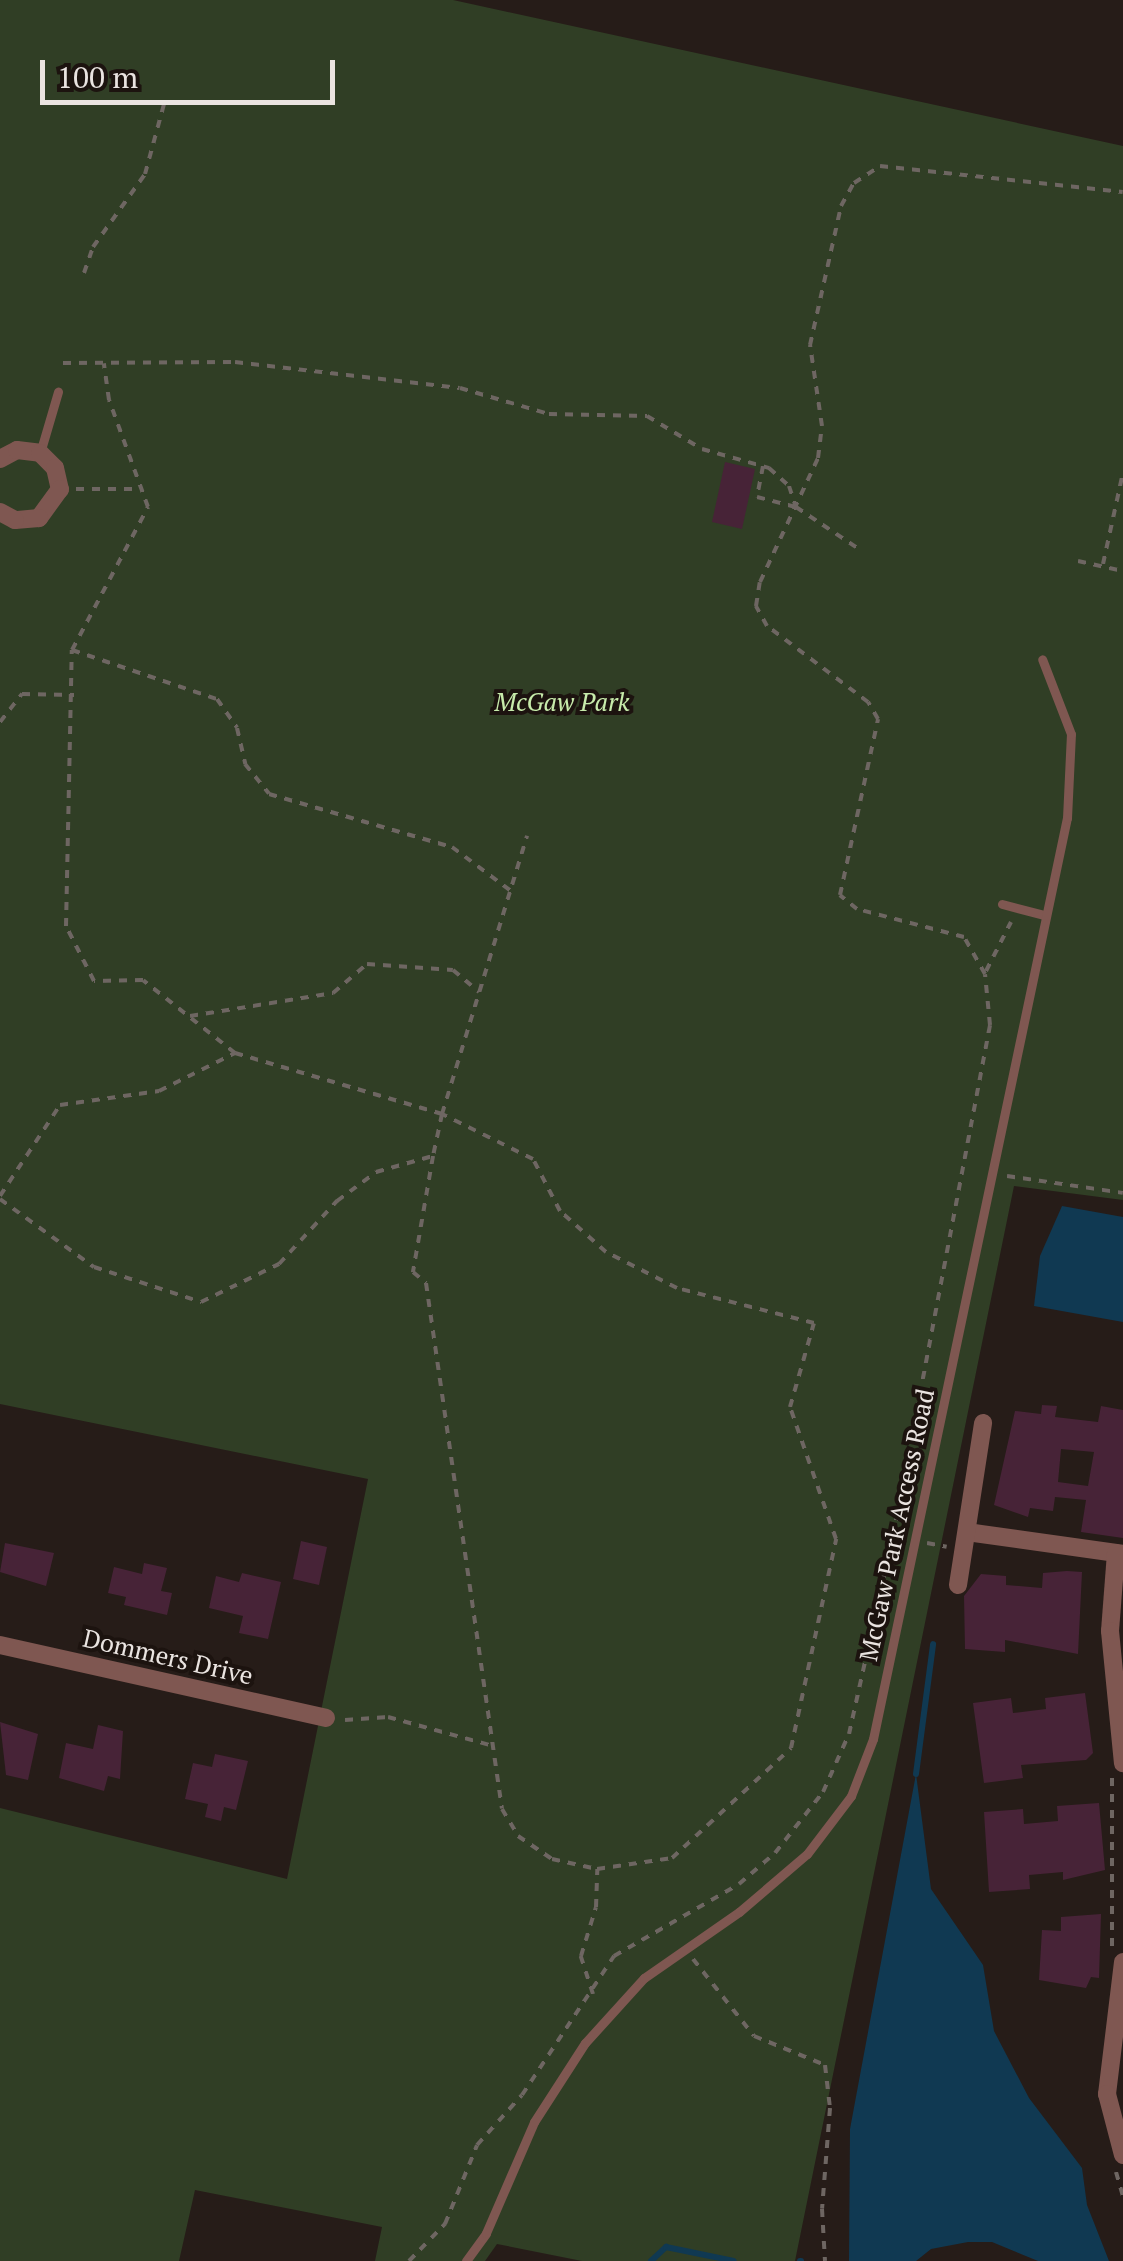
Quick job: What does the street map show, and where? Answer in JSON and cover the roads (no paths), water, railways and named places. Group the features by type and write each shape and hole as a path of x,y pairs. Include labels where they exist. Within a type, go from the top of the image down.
{"street":[{"path":"0,460 17,450 40,453 55,468 60,489 39,518 15,520 0,512"},
{"path":"958,1585 983,1424"},
{"path":"966,1541 1120,1554 1110,1632 1117,1762"},
{"name":"Dommers Drive","path":"0,1645 326,1718"},
{"path":"1117,1956 1108,2094 1118,2160"}],"lane":[{"path":"40,453 58,392"},
{"name":"McGaw Park Access Road","path":"466,2261 486,2234 561,2074 644,1978 683,1946 771,1888 807,1854 850,1796 873,1739 1072,784 1072,734 1042,659"},
{"path":"1002,904 1044,915"}],"water":[{"path":"1062,1206 1123,1217 1123,1322 1034,1306 1040,1256"},
{"path":"916,1774 931,1889 983,1965 994,2031 1029,2098 1082,2168 1087,2205 1109,2261 1038,2261 992,2242 968,2242 931,2249 916,2261 849,2261 850,2129"}],"waterway":[{"path":"916,1774 933,1644"},
{"path":"651,2261 666,2247 734,2261"}],"park label":[{"name":"McGaw Park","path":"562,702"}]}
